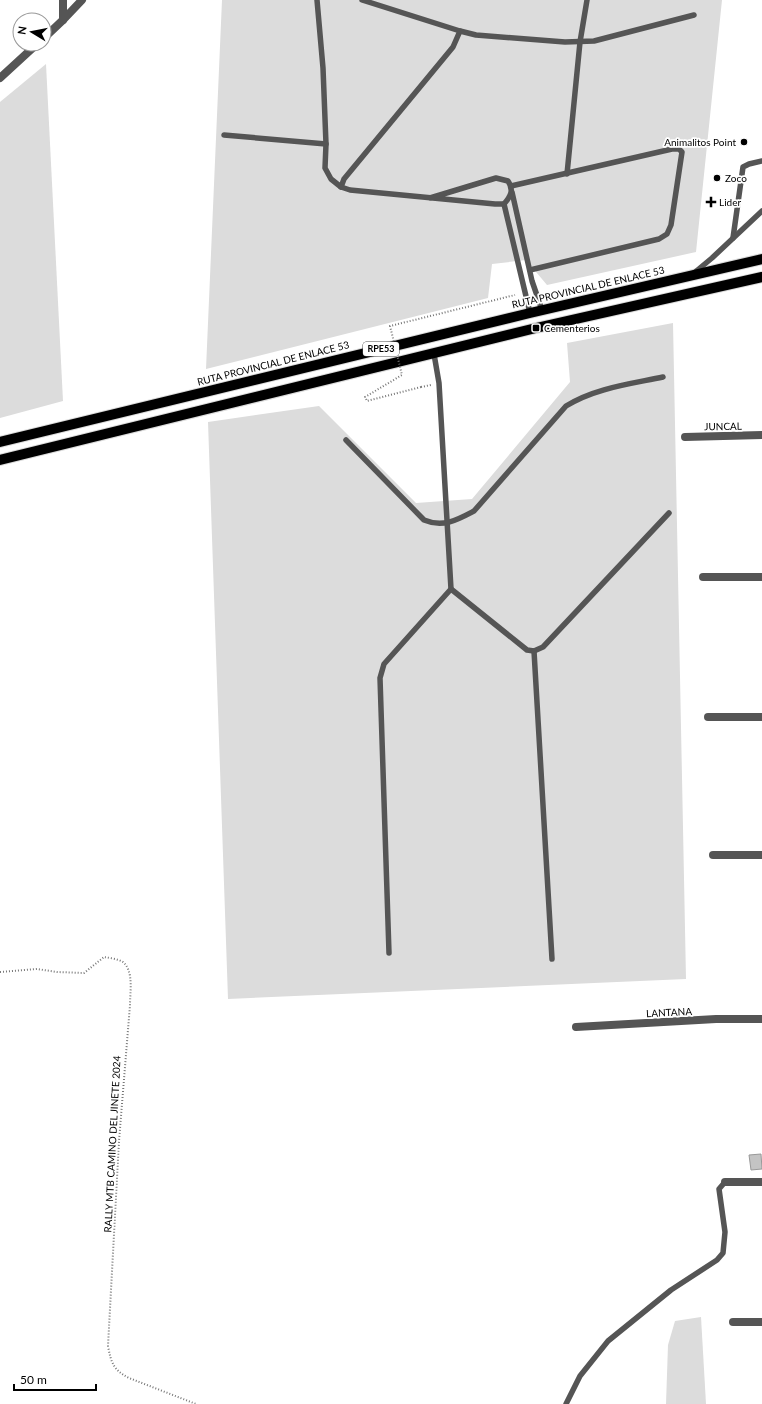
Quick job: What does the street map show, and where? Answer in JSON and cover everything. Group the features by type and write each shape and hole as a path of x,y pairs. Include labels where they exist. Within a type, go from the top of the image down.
{"main road":[{"name":"RUTA PROVINCIAL DE ENLACE 53","path":"0,442 542,310 762,259"},
{"name":"RPE53","path":"0,460 536,328 762,277"}],"street":[{"path":"63,0 63,20"},
{"path":"52,30 82,0"},
{"path":"0,78 28,52"},
{"name":"JUNCAL","path":"685,437 762,435"},
{"path":"703,577 762,577"},
{"path":"708,717 762,717"},
{"path":"713,855 762,855"},
{"name":"LANTANA","path":"576,1027 716,1019 762,1019"},
{"path":"725,1182 762,1182"},
{"path":"733,1322 762,1322"}],"lane":[{"path":"317,0 323,68 326,144 325,168 331,179 341,187 350,190 504,204"},
{"path":"362,0 460,31 491,36 565,42 594,41 694,15"},
{"path":"567,174 580,42 587,0"},
{"path":"341,187 344,179 453,47 460,31"},
{"path":"224,135 326,144"},
{"path":"512,189 567,174 672,149 679,149 682,152 671,225 667,234 659,239 530,270"},
{"path":"732,238 743,167 762,161"},
{"path":"430,198 496,178 508,181 512,189 530,270 542,310"},
{"path":"504,204 509,198 512,189"},
{"path":"504,204 530,313"},
{"path":"692,274 712,258 762,211"},
{"path":"389,953 380,678 384,664 451,589 446,524 439,383 434,354"},
{"path":"346,440 424,520 438,524 446,524 458,520 474,511 566,406 578,398 592,393 663,378"},
{"path":"451,589 527,650 534,652 543,647 669,513"},
{"path":"534,652 552,959"},
{"path":"566,1404 580,1376 608,1342 671,1290 716,1260 723,1253 725,1232 719,1189 725,1182"}],"path":[{"path":"421,387 367,401 365,397 402,375 390,326 515,295"},
{"name":"RALLY MTB CAMINO DEL JINETE 2024","path":"0,972 37,969 57,972 84,973 104,957 115,959 124,963 129,973 131,984 130,1005 119,1141 108,1346 110,1361 119,1373 129,1378 196,1404"}],"shaded area":[{"path":"222,0 722,0 696,252 547,285 526,260 492,264 488,298 206,369"},
{"path":"46,64 63,401 0,418 0,102"},
{"path":"673,323 686,979 228,999 208,422 319,406 416,503 472,499 570,382 567,343"},
{"path":"701,1317 706,1404 666,1404 668,1345 675,1321"}],"building":[{"path":"761,1154 762,1169 751,1170 749,1155"}],"place":[{"name":"Animalitos Point","path":"744,142"},
{"name":"Zoco","path":"717,178"},
{"name":"Lider","path":"711,202"},
{"name":"Cementerios","path":"536,328"}]}
